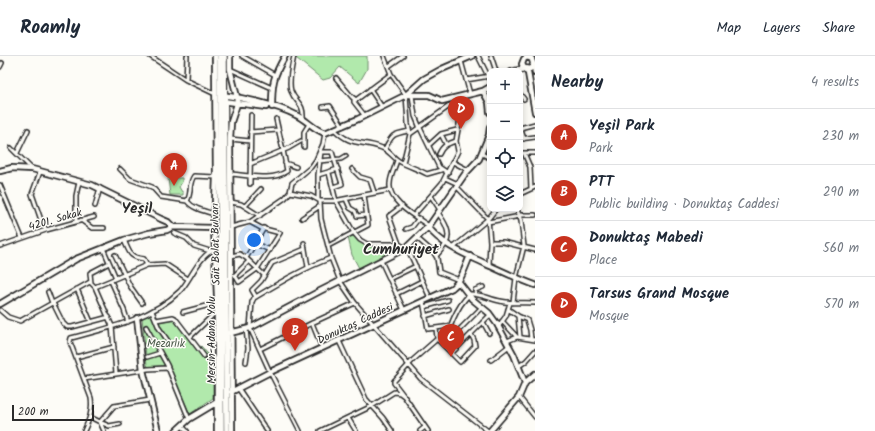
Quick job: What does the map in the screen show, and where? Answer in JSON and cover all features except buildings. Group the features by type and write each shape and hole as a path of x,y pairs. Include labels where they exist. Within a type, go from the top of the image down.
{"highway":[{"name":"Mersin-Adana Yolu","path":"220,56 219,401 221,431"},
{"name":"Sait Bolat Bulvarı","path":"224,56 219,98 229,333 227,431"}],"street":[{"path":"150,56 186,80 219,98 237,104 272,107"},
{"path":"186,80 187,56"},
{"path":"215,56 219,98 212,250 217,311 219,401 217,431"},
{"path":"230,56 230,69 237,97 237,104 231,122 230,139 231,256 233,275 229,333 232,391 232,431"},
{"path":"242,56 275,75"},
{"path":"272,107 272,88 275,75 285,56"},
{"path":"294,56 291,68 291,89 302,105 304,112 303,119"},
{"path":"384,56 391,74 409,95 420,128 441,170"},
{"path":"389,66 403,56"},
{"path":"219,98 237,97 286,111 303,119 320,132 325,133 409,95 424,79 461,59 472,56"},
{"path":"478,56 487,72"},
{"path":"491,56 495,68"},
{"path":"520,56 522,68"},
{"path":"522,61 527,57 532,57 535,73"},
{"path":"461,59 470,94"},
{"path":"0,67 2,63"},
{"path":"523,69 530,68 534,64"},
{"path":"230,69 272,88"},
{"path":"523,70 528,73 535,112"},
{"path":"354,99 360,98 391,74"},
{"path":"466,80 487,76"},
{"path":"336,78 354,99 353,101 365,116"},
{"path":"370,89 382,107"},
{"path":"409,95 429,96 442,101 487,89"},
{"path":"483,91 487,97"},
{"path":"403,163 410,133 409,95"},
{"path":"385,149 392,136 396,134 410,133 420,128 464,96"},
{"path":"414,215 438,188 453,162 458,149 456,145 457,130 464,96"},
{"path":"323,107 330,106 343,126"},
{"path":"250,184 251,115"},
{"path":"231,174 250,175 265,178 273,177 287,171 276,119"},
{"path":"304,147 304,132 309,124"},
{"path":"523,126 535,124"},
{"path":"334,129 347,140 385,149 403,163 427,174 441,170 448,173"},
{"path":"17,153 28,130"},
{"path":"250,132 278,130"},
{"path":"429,145 441,134 457,130"},
{"path":"325,133 320,152 318,175 321,219 331,258 340,281 355,304 421,379 489,431 519,397 525,383 535,374"},
{"path":"441,134 446,144"},
{"path":"523,139 535,137"},
{"path":"230,139 250,141"},
{"path":"229,333 248,329 406,248 429,227 468,170 479,159 488,140"},
{"path":"250,164 301,141"},
{"path":"439,154 442,147 456,141"},
{"path":"11,148 32,169"},
{"path":"320,152 332,152 335,160 342,184 333,188"},
{"path":"231,227 250,222 285,198 290,192 292,183 310,167 320,152"},
{"path":"531,188 530,167 524,153 535,153"},
{"path":"482,154 487,156"},
{"path":"319,161 341,159 346,156"},
{"path":"398,160 390,182 390,190 393,197 402,206 419,218 439,239 446,244 516,278 535,285"},
{"path":"453,162 468,170"},
{"path":"286,163 296,167"},
{"path":"0,171 12,168 32,169 100,188 168,222 172,227"},
{"path":"120,169 130,178 152,187 161,197 187,201 190,205 214,214"},
{"path":"318,175 329,173 338,169"},
{"path":"352,169 360,177 370,180 374,192"},
{"path":"40,172 32,194 46,230"},
{"path":"329,173 336,201 354,233 367,244 399,244 406,248 416,266 430,298"},
{"path":"187,201 191,180 194,176 216,177"},
{"path":"445,178 457,185 488,220 490,242 489,265"},
{"path":"76,222 76,196 79,182"},
{"path":"0,185 22,238"},
{"path":"523,192 535,187"},
{"path":"95,206 100,188"},
{"path":"244,206 261,189"},
{"path":"290,192 311,196 319,200 336,201 374,192 390,190"},
{"path":"328,246 368,225 364,195"},
{"path":"432,196 445,222 448,238 446,244 436,256"},
{"path":"346,199 350,208 355,211 357,216 366,215"},
{"path":"231,202 244,206 260,216"},
{"path":"302,218 320,206"},
{"path":"399,244 389,216 402,206"},
{"path":"453,248 488,220 494,212"},
{"path":"498,327 512,302 516,278 524,247 518,212"},
{"path":"488,220 535,215"},
{"name":"4201. Sokak","path":"0,246 46,230 94,217"},
{"path":"406,229 412,227 419,218"},
{"path":"82,220 92,228 104,228"},
{"path":"233,275 239,282 257,269 280,233 250,222"},
{"path":"0,304 76,259 124,240 167,230 172,227 214,228"},
{"path":"233,275 248,259 264,228"},
{"path":"174,233 186,238 194,246 212,250"},
{"path":"418,238 436,256 439,272 459,281 469,295 490,315 507,341 525,383"},
{"path":"250,239 256,244 270,250"},
{"path":"124,240 131,255 136,258 144,259 147,265"},
{"path":"490,242 503,242 535,250"},
{"path":"304,243 308,267"},
{"path":"103,248 116,278"},
{"path":"256,296 252,290 261,281 272,263 305,249"},
{"path":"84,431 90,417 92,406 91,398 70,340 71,338 128,322 152,311 174,297 181,290 196,267 212,250"},
{"path":"231,256 240,254 248,259 264,275"},
{"path":"116,256 130,286 142,303"},
{"path":"459,281 470,256"},
{"path":"246,362 248,329 252,302 256,296 308,267 331,258"},
{"path":"381,261 404,310"},
{"path":"109,264 90,273 92,283 112,326 116,373"},
{"path":"95,287 147,265 165,264 188,279"},
{"path":"389,279 416,266"},
{"path":"111,280 128,322"},
{"path":"396,294 422,281"},
{"name":"Donuktaş Caddesi","path":"176,431 189,419 227,396 232,391 373,324 404,310 423,304 430,298 452,288 459,281"},
{"path":"0,310 8,317 20,321 87,283 92,283"},
{"path":"476,294 475,290 483,287"},
{"path":"77,289 92,322"},
{"path":"48,292 52,303 63,323 67,327 109,317"},
{"path":"444,346 451,326 465,299 469,295 476,294 500,301 535,303"},
{"path":"448,300 423,304 428,329 451,326"},
{"path":"183,312 216,303"},
{"path":"260,349 312,322 355,304"},
{"path":"444,346 482,307"},
{"path":"425,316 449,308"},
{"path":"507,341 518,337 533,340 527,320 508,309"},
{"path":"152,311 159,328 168,341"},
{"path":"190,337 217,311"},
{"path":"452,353 490,315"},
{"path":"518,316 518,337"},
{"path":"156,320 172,317 175,318 204,356"},
{"path":"137,318 143,370 158,431"},
{"path":"502,321 518,337"},
{"path":"312,322 322,348"},
{"path":"483,322 489,333"},
{"path":"146,327 160,353 189,419"},
{"path":"436,328 437,339 460,362 475,346 471,334"},
{"path":"248,329 260,349 300,431"},
{"path":"428,431 394,381 409,364 437,339"},
{"path":"339,341 366,399 392,431"},
{"path":"490,360 509,346"},
{"path":"76,357 114,347"},
{"path":"147,356 160,353"},
{"path":"518,366 534,354"},
{"path":"84,378 167,368"},
{"path":"238,388 267,431"},
{"path":"320,431 327,430 372,406 394,392 400,393 404,396"},
{"path":"519,397 535,417"},
{"path":"100,422 114,406 150,400"},
{"path":"90,417 109,426 120,424"},
{"path":"348,418 356,431"},
{"path":"100,422 104,431"},
{"path":"182,426 187,431"},
{"path":"420,431 425,427"}],"green space":[{"path":"297,56 367,56 367,69 359,83 340,67 330,78 323,80 296,58"},
{"path":"168,178 182,178 182,182 179,187 183,192 183,195 170,195"},
{"path":"353,235 369,246 394,245 398,248 359,268 352,255 348,237"},
{"name":"Mezarlık","path":"153,312 158,322 174,319 197,348 201,346 213,360 213,398 190,414 168,365 149,367 147,365 142,318"}],"place":[{"name":"Tarsus Grand Mosque","path":"461,129"},
{"name":"Yeşil Park","path":"174,186"},
{"name":"PTT","path":"295,351"},
{"name":"Donuktaş Mabedi","path":"451,357"}],"district":[{"name":"Yeşil","path":"137,208"},
{"name":"Cumhuriyet","path":"401,249"}]}
